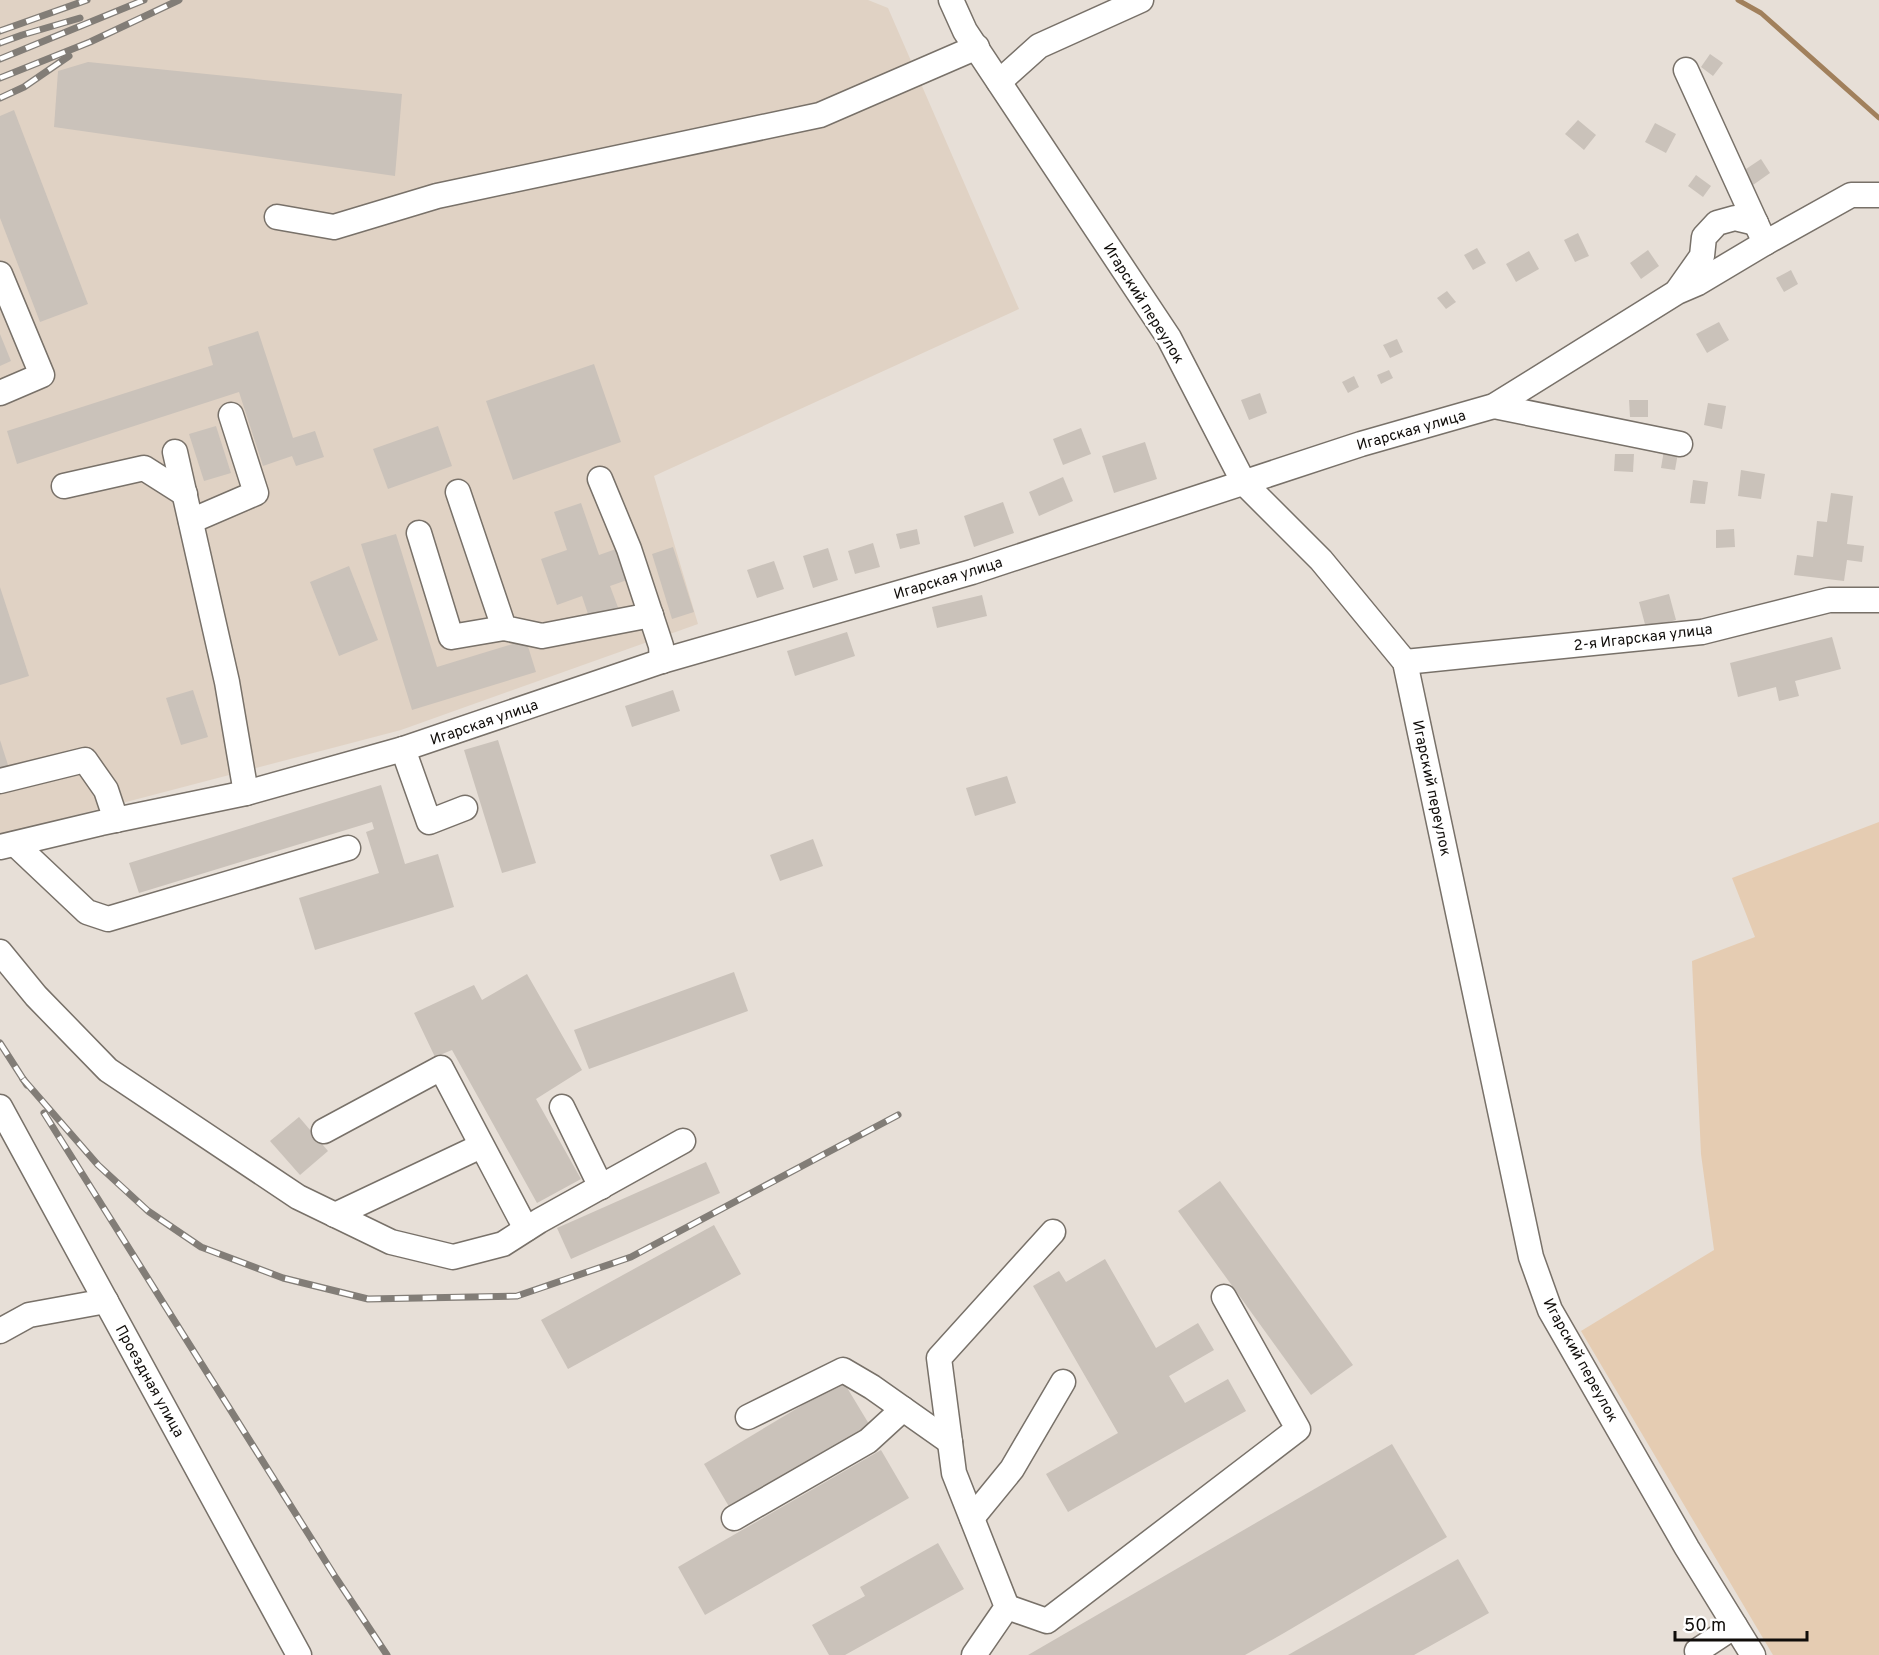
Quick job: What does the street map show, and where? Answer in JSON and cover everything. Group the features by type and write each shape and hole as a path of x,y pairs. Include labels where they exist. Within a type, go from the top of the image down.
{"street":[{"name":"Игарский переулок","path":"951,0 965,31 1169,338 1244,483 1321,560 1405,662 1535,1268 1550,1310 1687,1548 1753,1655"},
{"path":"999,82 1039,46 1141,0"},
{"path":"277,217 334,227 437,196 820,115 977,47"},
{"path":"1686,70 1760,233"},
{"name":"Игарская улица","path":"7,845 246,793 403,749 662,661 972,572 1361,444 1494,406 1677,292 1698,283 1760,233 1851,195 1879,195"},
{"path":"1677,292 1702,256 1704,237 1717,224 1736,218 1760,233"},
{"path":"0,274 42,375 0,393"},
{"path":"1494,406 1680,444"},
{"path":"191,521 256,493 231,415"},
{"path":"175,452 226,682 246,793"},
{"path":"64,486 144,468 185,494"},
{"path":"600,479 629,549 661,645 662,661"},
{"path":"458,492 504,628"},
{"path":"419,533 451,637 504,628 542,636 651,615"},
{"name":"2-я Игарская улица","path":"1405,662 1702,632 1829,600 1879,600"},
{"path":"403,749 429,822 465,808"},
{"path":"0,781 85,760 106,790 116,820"},
{"path":"7,845 87,912 108,919 348,848"},
{"path":"0,952 36,996 108,1071 298,1197 391,1242 453,1257 503,1244 683,1141"},
{"path":"324,1131 441,1068 526,1229"},
{"name":"Проездная улица","path":"0,1107 299,1655"},
{"path":"562,1107 601,1187"},
{"path":"336,1215 481,1146"},
{"path":"1053,1232 939,1358 954,1473 1007,1607 1047,1621 1298,1429 1224,1297"},
{"path":"0,1331 29,1315 106,1301"},
{"path":"748,1417 843,1370 872,1387 950,1442"},
{"path":"972,1518 1012,1469 1063,1382"},
{"path":"734,1518 868,1441 903,1409"},
{"path":"974,1655 1007,1607"},
{"path":"1699,1655 1697,1651 1735,1626"}],"shaded area":[{"path":"0,0 868,0 888,8 1019,309 654,476 698,624 401,730 0,835"},
{"path":"1879,822 1879,1655 1773,1655 1581,1331 1714,1250 1701,1154 1692,961 1755,937 1732,878"}],"building":[{"path":"1710,54 1723,63 1713,76 1701,67"},
{"path":"88,62 402,94 395,176 54,127 58,71"},
{"path":"14,110 88,304 40,322 0,218 0,116"},
{"path":"1578,120 1596,135 1584,150 1565,134"},
{"path":"1655,123 1676,134 1666,153 1645,142"},
{"path":"1761,159 1770,173 1753,185 1743,171"},
{"path":"1696,175 1711,186 1703,197 1688,186"},
{"path":"1578,233 1589,256 1575,262 1564,240"},
{"path":"1477,248 1486,263 1473,270 1464,255"},
{"path":"1648,250 1659,266 1641,279 1630,263"},
{"path":"1529,251 1539,269 1516,282 1506,264"},
{"path":"1791,270 1798,284 1784,292 1776,278"},
{"path":"1447,291 1456,302 1446,309 1437,298"},
{"path":"1719,322 1729,340 1707,353 1696,334"},
{"path":"258,331 293,438 315,431 324,457 296,466 292,456 263,466 239,392 17,464 7,431 213,365 208,347"},
{"path":"0,334 11,361 0,366"},
{"path":"1397,339 1403,352 1390,358 1383,345"},
{"path":"594,364 621,442 513,480 486,401"},
{"path":"1389,370 1393,378 1381,384 1377,375"},
{"path":"1354,376 1359,387 1348,393 1342,382"},
{"path":"1260,393 1267,413 1249,420 1241,400"},
{"path":"1629,400 1648,400 1648,417 1630,417"},
{"path":"1708,403 1726,406 1722,429 1704,425"},
{"path":"216,426 231,473 204,481 189,434"},
{"path":"438,426 452,466 388,489 373,449"},
{"path":"1081,428 1091,454 1063,465 1053,439"},
{"path":"1145,442 1157,479 1114,493 1102,456"},
{"path":"1664,450 1678,453 1675,470 1661,468"},
{"path":"1615,454 1634,454 1633,472 1614,471"},
{"path":"1741,470 1765,474 1761,499 1738,496"},
{"path":"1063,477 1073,501 1039,516 1029,492"},
{"path":"1693,480 1708,482 1705,504 1690,503"},
{"path":"1831,493 1853,496 1847,544 1864,546 1862,562 1847,560 1844,581 1794,575 1797,555 1813,557 1817,521 1827,522"},
{"path":"1003,502 1014,533 974,547 964,516"},
{"path":"581,503 599,555 619,548 630,579 610,586 619,610 590,620 582,596 557,605 541,559 567,550 554,512"},
{"path":"917,529 920,544 900,549 896,534"},
{"path":"1734,529 1735,547 1716,548 1716,530"},
{"path":"396,534 437,667 526,640 536,672 412,710 361,544"},
{"path":"873,543 880,567 855,574 848,551"},
{"path":"673,547 694,612 672,619 652,554"},
{"path":"828,548 838,580 813,588 803,556"},
{"path":"774,561 784,589 757,598 747,570"},
{"path":"349,566 378,640 339,656 310,582"},
{"path":"0,587 29,676 0,685"},
{"path":"1669,594 1676,620 1646,628 1639,602"},
{"path":"982,595 987,616 937,628 932,607"},
{"path":"847,632 855,656 795,676 787,651"},
{"path":"1832,637 1841,669 1795,681 1799,696 1779,701 1776,687 1738,697 1730,663"},
{"path":"193,690 208,737 181,745 166,698"},
{"path":"673,690 680,711 632,727 625,706"},
{"path":"0,740 9,768 0,771"},
{"path":"498,740 536,863 502,873 464,750"},
{"path":"1007,776 1016,803 975,816 966,788"},
{"path":"381,785 405,864 438,854 454,907 315,950 299,898 379,873 366,832 374,829 372,822 139,893 129,863"},
{"path":"813,839 823,866 780,881 770,855"},
{"path":"734,972 748,1011 589,1069 574,1030"},
{"path":"527,974 582,1070 536,1099 581,1179 537,1203 452,1050 435,1057 414,1013 474,985 482,1000"},
{"path":"299,1117 328,1151 300,1175 270,1141"},
{"path":"706,1162 720,1193 571,1259 557,1228"},
{"path":"1220,1181 1353,1365 1311,1395 1178,1211"},
{"path":"714,1225 741,1274 568,1369 541,1320"},
{"path":"1105,1259 1156,1348 1198,1323 1214,1350 1169,1376 1185,1403 1228,1379 1246,1411 1068,1512 1046,1474 1118,1433 1033,1286 1059,1271 1066,1282"},
{"path":"843,1381 872,1429 731,1510 704,1464"},
{"path":"1392,1444 1447,1537 1284,1633 1245,1655 1028,1655"},
{"path":"881,1450 909,1498 705,1615 678,1567"},
{"path":"938,1543 964,1589 845,1655 829,1655 812,1625 865,1596 860,1587"},
{"path":"1458,1559 1489,1613 1414,1655 1288,1655"}],"waterway":[{"path":"1738,0 1761,13 1879,118"}],"railway":[{"path":"0,31 87,0"},
{"path":"0,59 144,0"},
{"path":"0,78 90,42 179,0"},
{"path":"0,43 80,18"},
{"path":"0,98 24,87 69,56"},
{"path":"0,1043 27,1085"},
{"path":"23,1079 98,1165 148,1211 201,1247 283,1278 368,1299 517,1296 631,1257 898,1115"},
{"path":"44,1113 336,1578 387,1655"}]}
